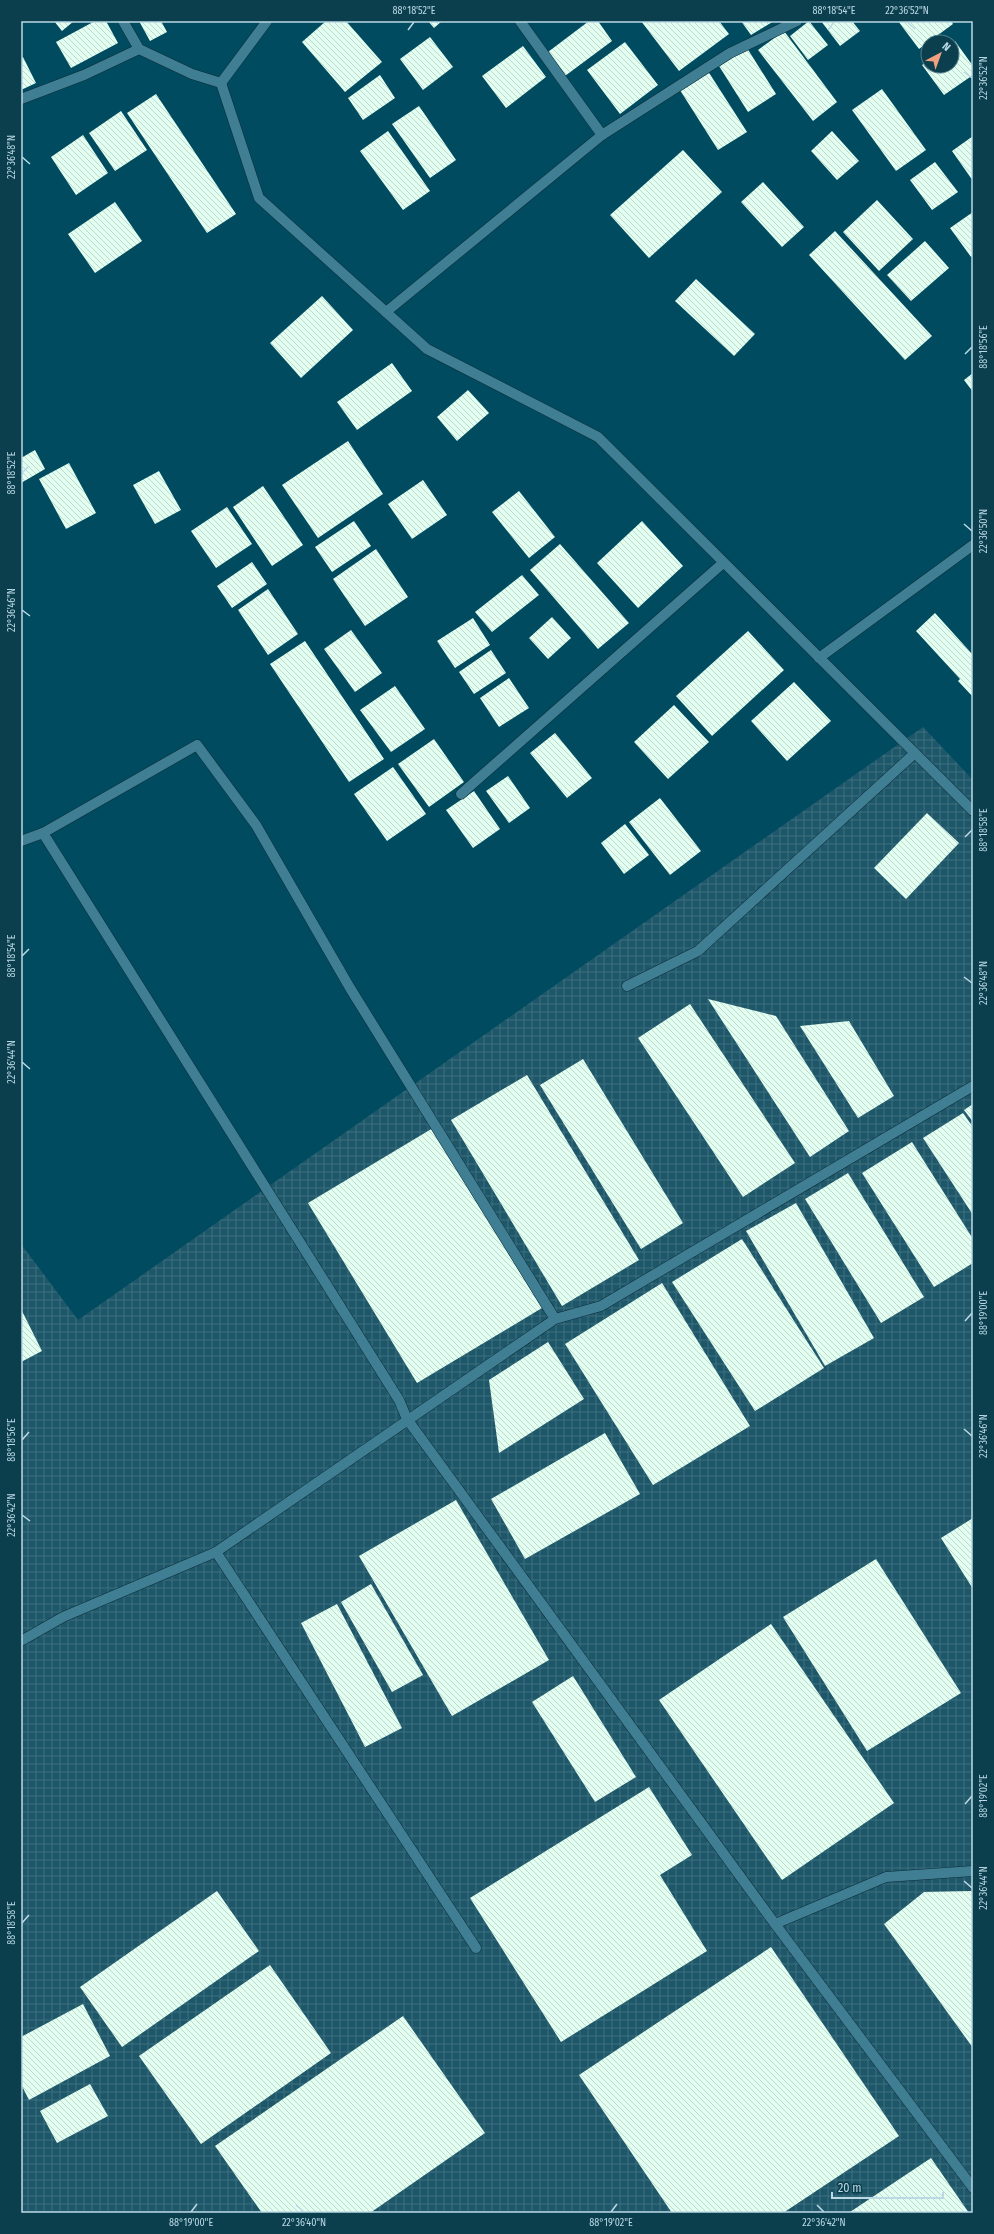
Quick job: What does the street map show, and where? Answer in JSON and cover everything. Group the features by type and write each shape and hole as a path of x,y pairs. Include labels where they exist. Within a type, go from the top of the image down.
{"street":[{"path":"123,21 139,48 192,74 221,83"},
{"path":"221,83 267,21"},
{"path":"520,21 602,135"},
{"path":"386,312 602,135 730,53 797,21"},
{"path":"21,99 84,75 139,48"},
{"path":"221,83 259,198 427,349 598,437 973,811"},
{"path":"819,658 973,545"},
{"path":"461,794 723,563"},
{"path":"21,841 43,833 197,745 256,825 350,988 555,1319"},
{"path":"627,986 698,951 915,753"},
{"path":"43,833 399,1400 407,1419 775,1924 973,2188"},
{"path":"21,1641 63,1616 216,1552 407,1419 555,1319 601,1306 973,1086"},
{"path":"216,1552 476,1948"},
{"path":"775,1924 886,1877 973,1871"}],"shaded area":[{"path":"923,727 973,780 973,2213 21,2213 21,1244 78,1320"}],"building":[{"path":"54,21 74,21 62,31"},
{"path":"95,21 106,21 118,43 71,68 56,42"},
{"path":"139,21 161,21 167,32 150,41"},
{"path":"326,21 346,21 382,62 345,92 302,42"},
{"path":"428,21 442,21 434,28"},
{"path":"589,21 598,21 612,41 565,76 548,52"},
{"path":"641,21 719,21 729,34 679,71"},
{"path":"741,21 774,21 751,35"},
{"path":"809,21 828,45 808,60 790,36"},
{"path":"821,21 852,21 860,31 840,46"},
{"path":"898,21 951,21 953,24 939,34 920,34 919,49"},
{"path":"784,31 837,102 813,121 758,50"},
{"path":"430,37 453,67 423,90 400,59"},
{"path":"625,42 658,85 620,114 587,70"},
{"path":"523,46 546,77 506,108 482,76"},
{"path":"747,48 776,94 748,112 719,66"},
{"path":"960,48 973,66 973,75 944,95 929,74 960,74"},
{"path":"23,57 36,83 21,90 21,58"},
{"path":"706,68 747,132 718,150 678,87"},
{"path":"380,75 395,98 363,120 348,98"},
{"path":"882,89 926,150 896,171 852,110"},
{"path":"156,94 236,214 207,233 127,113"},
{"path":"419,106 456,160 430,178 392,124"},
{"path":"121,111 147,150 115,171 89,133"},
{"path":"388,131 430,191 403,210 360,151"},
{"path":"832,131 859,161 837,180 811,151"},
{"path":"83,135 108,173 76,195 51,157"},
{"path":"973,136 973,181 952,151"},
{"path":"683,150 722,192 649,258 610,215"},
{"path":"935,162 958,192 932,210 910,180"},
{"path":"763,182 804,227 782,247 741,202"},
{"path":"877,200 913,239 879,271 843,232"},
{"path":"115,202 142,241 95,273 68,234"},
{"path":"973,212 973,255 971,257 950,228"},
{"path":"835,231 932,336 905,360 809,255"},
{"path":"925,241 949,268 911,301 887,275"},
{"path":"696,279 755,334 734,356 675,301"},
{"path":"322,296 353,330 301,378 270,343"},
{"path":"392,363 412,391 357,430 337,402"},
{"path":"973,373 973,392 964,380"},
{"path":"468,390 489,413 457,441 437,417"},
{"path":"348,441 383,494 318,538 282,485"},
{"path":"35,450 45,469 21,483 21,458"},
{"path":"69,463 96,513 66,529 39,479"},
{"path":"159,471 181,510 155,524 133,485"},
{"path":"423,480 447,515 412,539 388,504"},
{"path":"263,486 303,545 272,566 233,507"},
{"path":"519,491 555,537 529,558 492,512"},
{"path":"227,507 252,544 216,568 191,531"},
{"path":"354,521 371,546 332,572 315,547"},
{"path":"642,521 683,566 638,608 597,563"},
{"path":"560,544 629,623 598,649 530,570"},
{"path":"376,549 408,597 365,626 333,579"},
{"path":"252,562 267,584 232,608 217,586"},
{"path":"522,575 539,595 492,632 475,612"},
{"path":"268,589 298,634 268,655 238,610"},
{"path":"935,613 973,655 973,697 958,681 960,679 916,631"},
{"path":"552,617 571,638 548,659 529,638"},
{"path":"473,618 490,645 455,668 437,641"},
{"path":"351,630 382,673 355,692 324,649"},
{"path":"748,631 784,670 712,736 676,696"},
{"path":"305,641 384,759 349,782 270,664"},
{"path":"491,650 506,673 474,694 459,672"},
{"path":"509,678 529,708 499,727 480,698"},
{"path":"794,682 831,721 787,761 751,721"},
{"path":"395,686 425,729 391,752 360,710"},
{"path":"674,705 709,742 668,779 634,742"},
{"path":"555,733 592,778 567,798 530,753"},
{"path":"434,739 464,782 429,807 398,764"},
{"path":"393,767 426,814 387,841 354,794"},
{"path":"508,776 530,808 509,823 486,791"},
{"path":"474,791 500,829 473,848 446,810"},
{"path":"660,798 701,851 670,875 629,822"},
{"path":"927,813 959,843 906,899 874,868"},
{"path":"625,824 649,855 624,874 601,843"},
{"path":"708,999 776,1016 849,1131 810,1157"},
{"path":"690,1004 795,1163 743,1197 638,1038"},
{"path":"849,1021 894,1096 858,1118 800,1026"},
{"path":"583,1059 683,1223 641,1249 540,1085"},
{"path":"527,1075 639,1260 562,1306 451,1120"},
{"path":"973,1104 973,1122 964,1110"},
{"path":"963,1113 973,1127 973,1215 923,1138"},
{"path":"433,1128 542,1308 417,1383 308,1203"},
{"path":"912,1142 973,1239 973,1263 934,1287 862,1173"},
{"path":"848,1173 924,1297 881,1323 805,1199"},
{"path":"796,1203 874,1338 825,1366 746,1231"},
{"path":"742,1239 824,1368 755,1411 672,1282"},
{"path":"662,1283 750,1426 653,1485 565,1344"},
{"path":"21,1309 42,1351 21,1362"},
{"path":"548,1342 584,1399 499,1453 489,1380"},
{"path":"605,1433 640,1494 525,1559 491,1499"},
{"path":"456,1500 549,1660 452,1716 359,1556"},
{"path":"973,1518 973,1589 941,1538"},
{"path":"876,1559 961,1693 867,1751 783,1617"},
{"path":"371,1584 423,1675 392,1692 341,1602"},
{"path":"337,1604 402,1728 365,1747 301,1623"},
{"path":"771,1624 894,1803 782,1880 659,1700"},
{"path":"573,1676 636,1777 595,1802 532,1702"},
{"path":"649,1787 692,1855 660,1875 707,1951 561,2042 470,1898"},
{"path":"217,1891 259,1951 122,2047 80,1987"},
{"path":"971,1891 973,1894 973,2048 884,1924 924,1892"},
{"path":"771,1947 899,2136 783,2213 672,2213 579,2075"},
{"path":"270,1965 331,2053 201,2144 139,2056"},
{"path":"83,2004 110,2056 29,2100 21,2084 21,2037"},
{"path":"403,2016 485,2133 370,2213 262,2213 215,2146"},
{"path":"90,2084 108,2116 57,2143 40,2111"},
{"path":"931,2158 969,2213 850,2213 850,2212"}]}
